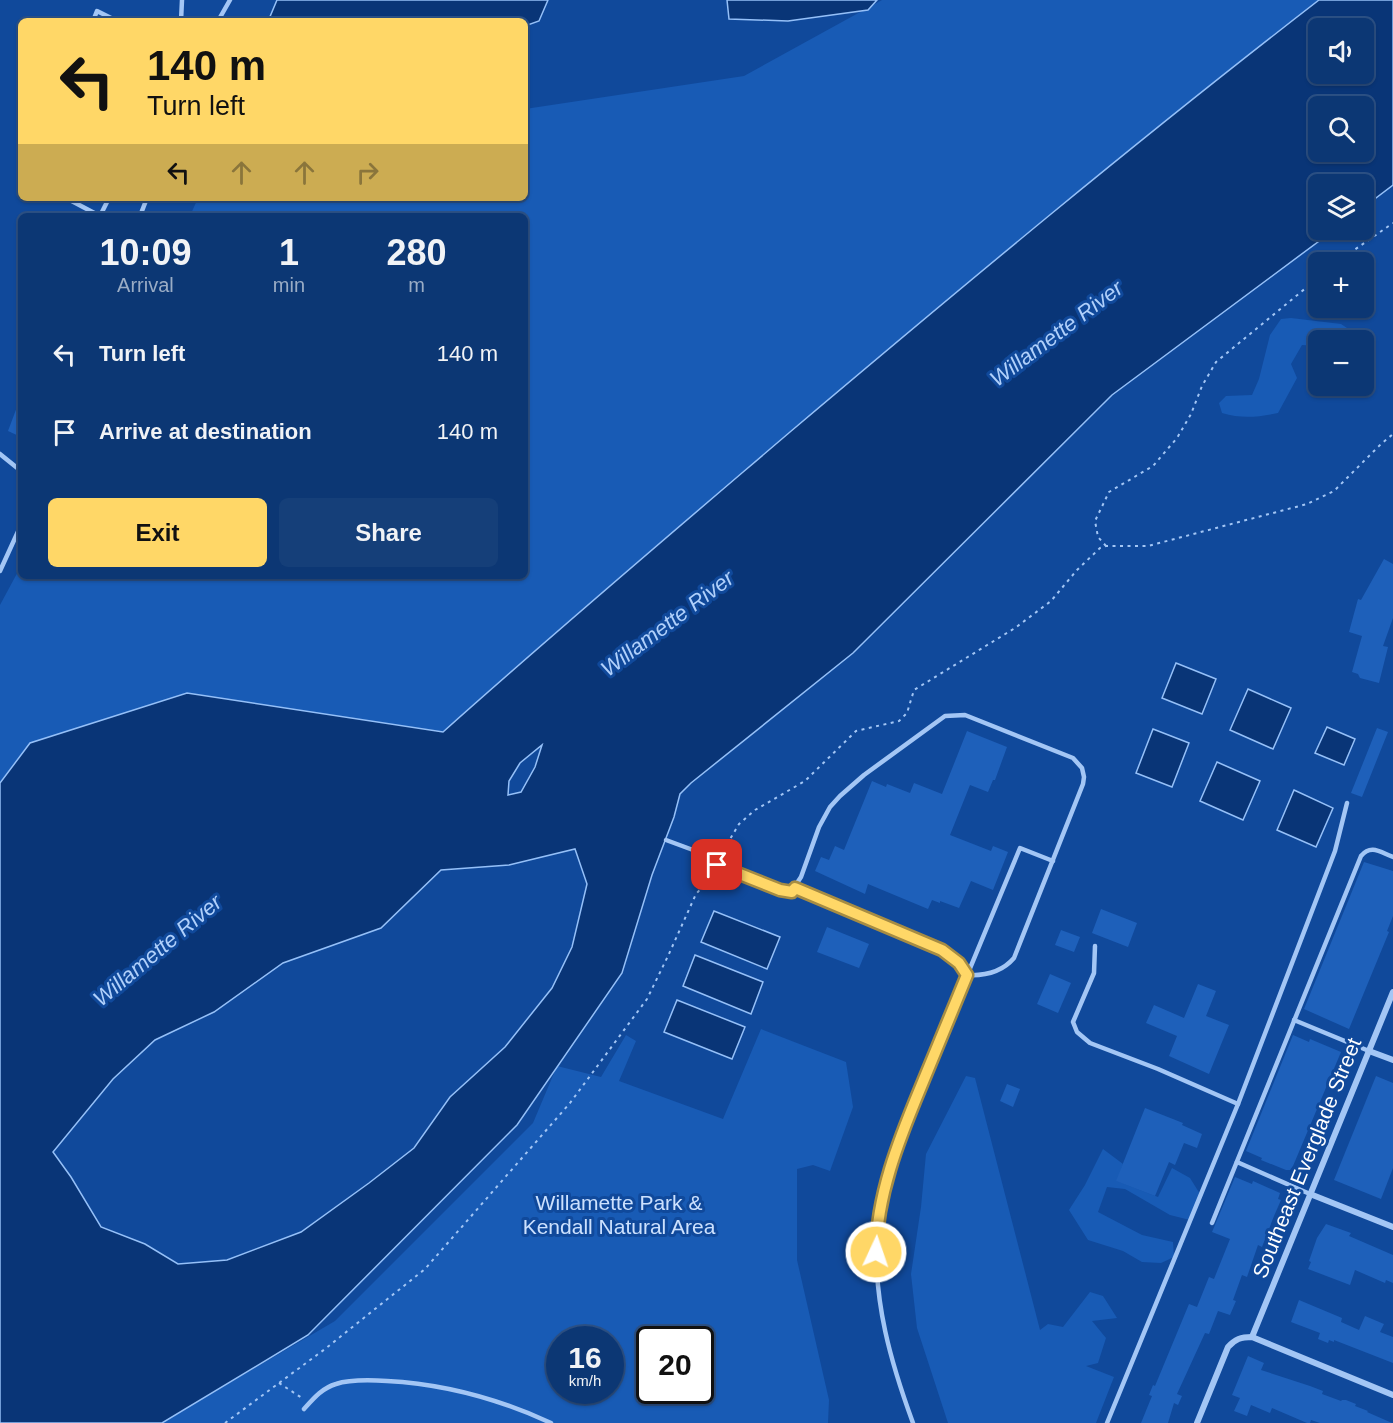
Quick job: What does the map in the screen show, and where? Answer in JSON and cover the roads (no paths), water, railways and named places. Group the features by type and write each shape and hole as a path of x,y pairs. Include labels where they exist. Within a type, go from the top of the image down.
{"street":[{"name":"Southeast Everglade Street","path":"1252,1337 1393,992"},
{"path":"1369,1051 1393,1060"},
{"path":"1311,1194 1393,1227"},
{"path":"1197,1423 1228,1347 1234,1340 1244,1337 1252,1337 1393,1395"}],"lane":[{"path":"181,18 182,0"},
{"path":"220,18 230,0"},
{"path":"94,18 97,11 111,18"},
{"path":"72,201 94,213"},
{"path":"0,454 18,469"},
{"path":"0,571 18,532"},
{"path":"666,840 780,890 792,892 819,827 830,807 864,775 938,720 953,714 965,715 1073,758 1082,768 1083,784 1014,958 1001,969 981,975 967,975"},
{"path":"1107,1423 1238,1104 1335,851 1347,803"},
{"path":"913,1423 891,1359 876,1269 879,1213 887,1179 900,1138 1020,848 1053,861"},
{"path":"1212,1223 1361,856 1366,850 1373,849 1393,857"},
{"path":"795,888 942,950 959,963 967,975"},
{"path":"1095,946 1094,973 1073,1022 1077,1032 1090,1042 1238,1104"},
{"path":"1294,1020 1369,1051"},
{"path":"1237,1162 1311,1194"},
{"path":"304,1409 318,1394 336,1384 372,1380 418,1383 453,1389 501,1402 551,1423"}],"water":[{"path":"277,0 548,0 539,21 528,25 528,18 269,18"},
{"path":"727,0 877,0 868,10 788,21 729,19"},
{"name":"Willamette River","path":"1319,0 1393,0 1393,185 1374,199 1374,174 1308,174 1308,240 1321,240 1112,395 853,653 680,794 622,973 517,1125 308,1335 162,1423 0,1423 0,783 30,743 187,693 443,732 855,377 1185,105","holes":["542,745 535,767 521,792 508,795 509,781 520,763","575,849 587,884 572,947 552,988 505,1047 450,1097 414,1148 301,1232 227,1260 178,1264 145,1244 101,1227 53,1152 113,1079 155,1040 214,1012 283,963 381,928 441,870 509,865"]},
{"path":"1176,663 1216,679 1202,714 1162,698"},
{"path":"1248,689 1291,708 1273,749 1230,730"},
{"path":"1327,727 1355,739 1344,765 1315,753"},
{"path":"1153,729 1189,743 1172,787 1136,773"},
{"path":"1217,762 1260,781 1243,820 1200,801"},
{"path":"1294,790 1333,808 1316,847 1277,830"},
{"path":"714,911 780,937 767,969 701,942"},
{"path":"695,955 763,982 751,1014 683,986"},
{"path":"677,1000 745,1027 732,1059 664,1032"}],"park label":[{"name":"Willamette Park & Kendall Natural Area","path":"619,1215"}]}
